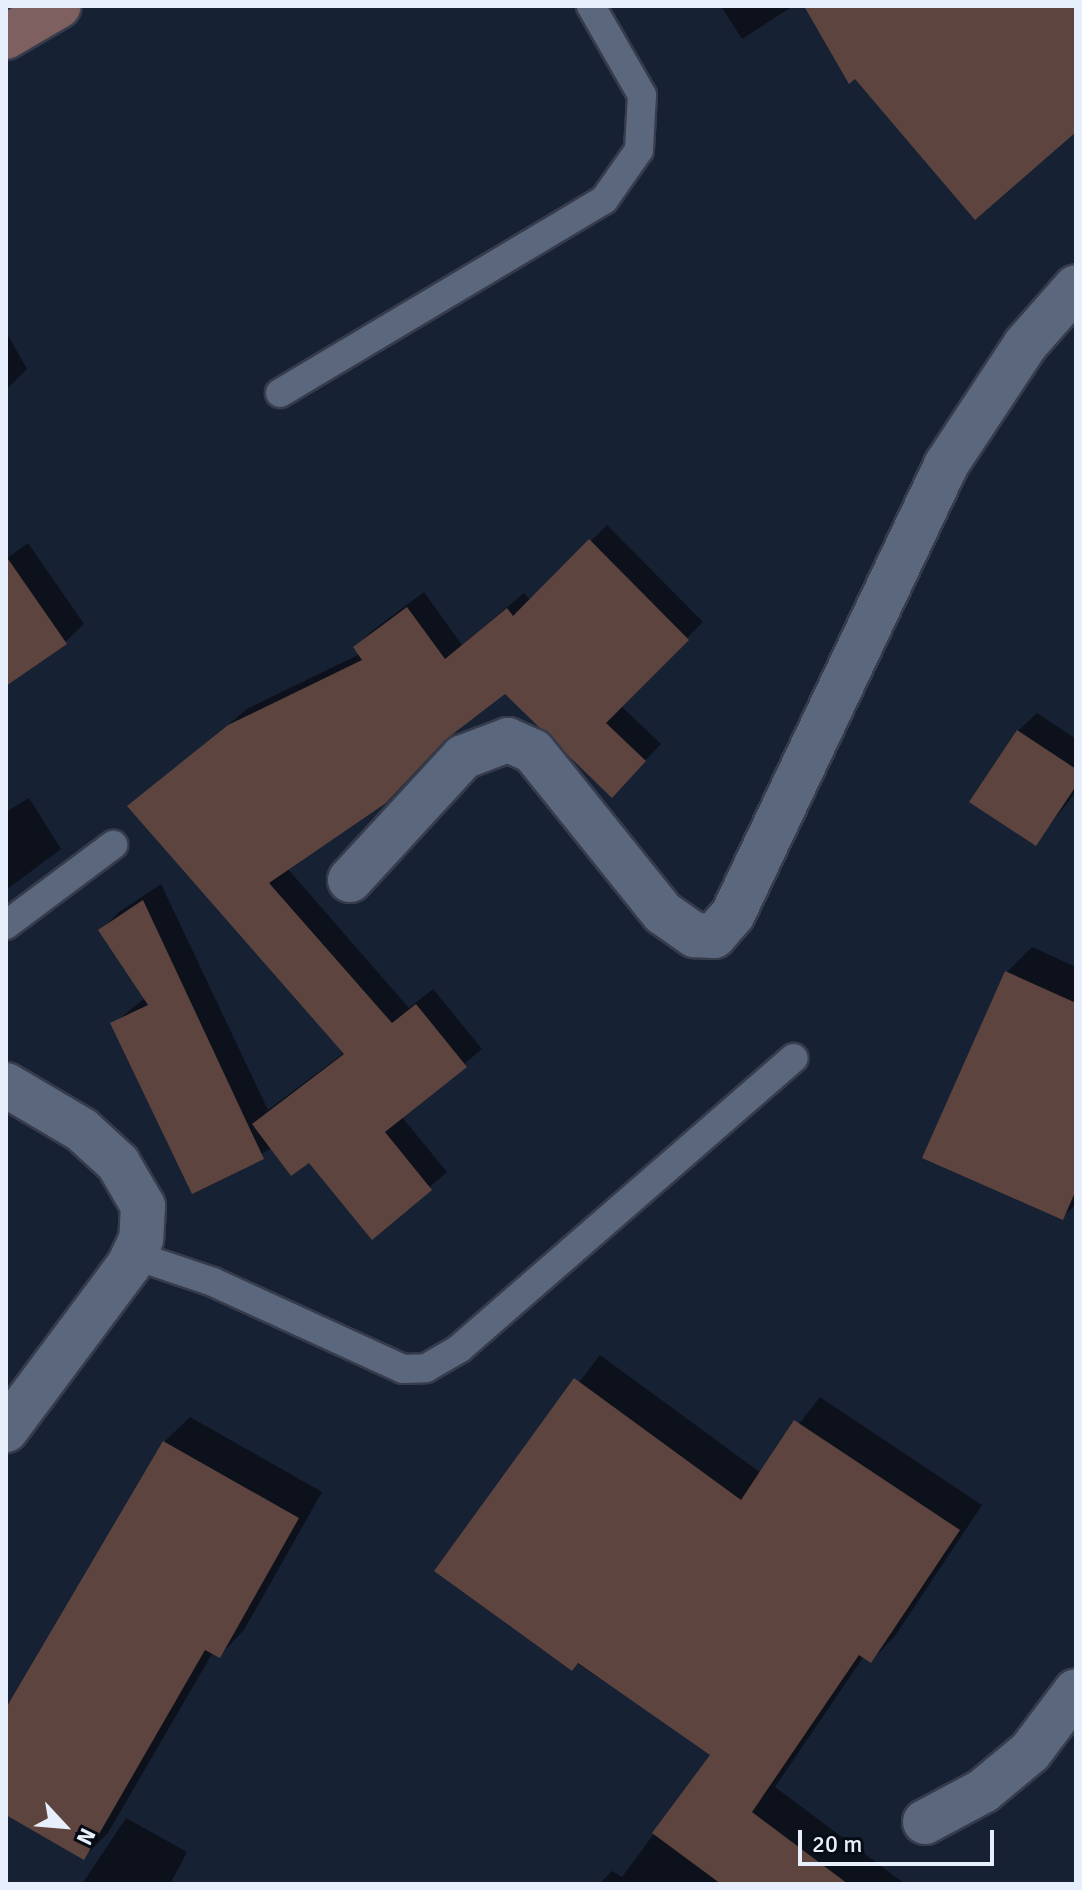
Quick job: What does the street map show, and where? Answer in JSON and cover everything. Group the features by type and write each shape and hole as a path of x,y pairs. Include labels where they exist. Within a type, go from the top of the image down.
{"main road":[{"path":"6,37 59,6"}],"street":[{"path":"350,880 463,757 508,740 533,751 663,913 695,935 714,936 733,914 946,465 1025,345 1076,287"},
{"path":"6,1085 82,1130 118,1163 143,1206 133,1255 6,1430"},
{"path":"925,1822 983,1791 1030,1752 1076,1691"}],"lane":[{"path":"280,393 604,200 639,150 642,95 591,6"},
{"path":"6,925 113,845"},
{"path":"133,1255 213,1282 403,1369 426,1368 460,1348 794,1058"}],"building":[{"path":"804,6 1076,6 1076,132 975,220 855,79 849,84"},
{"path":"589,539 689,640 606,723 646,761 612,798 505,694 445,740 386,803 269,883 392,1023 416,1004 467,1067 385,1132 432,1190 372,1240 309,1163 291,1176 252,1124 344,1054 127,806 228,725 362,660 353,647 407,607 445,659 507,608 513,616"},
{"path":"6,556 67,644 6,686"},
{"path":"1017,730 1076,769 1076,786 1036,846 969,802"},
{"path":"143,900 264,1159 192,1194 110,1023 148,1005 98,930"},
{"path":"1005,971 1076,1003 1076,1190 1063,1220 922,1158"},
{"path":"574,1378 741,1500 794,1420 960,1530 871,1663 859,1655 752,1812 848,1884 721,1884 652,1833 710,1755 578,1663 572,1671 434,1571"},
{"path":"163,1441 299,1518 220,1658 205,1650 84,1860 6,1815 6,1708"}]}
